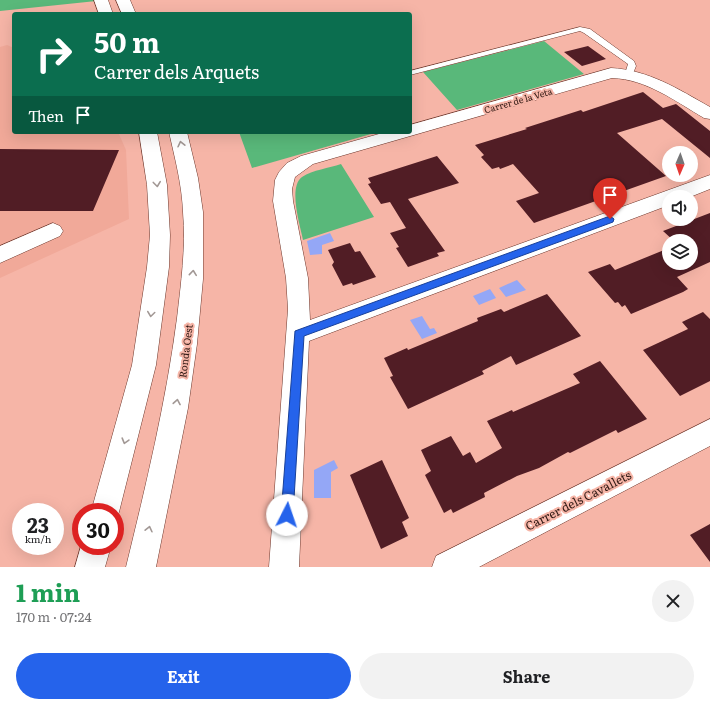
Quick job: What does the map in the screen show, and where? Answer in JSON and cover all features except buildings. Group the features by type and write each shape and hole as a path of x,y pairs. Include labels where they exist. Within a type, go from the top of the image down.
{"street":[{"path":"101,0 105,12"},
{"path":"123,0 128,12"},
{"name":"Carrer de la Veta","path":"412,130 610,73 628,73"},
{"path":"628,73 643,78 710,114"},
{"path":"108,503 130,423 144,365 158,267 160,235 157,185 148,134"},
{"name":"Ronda Oest","path":"141,567 171,435 184,361 194,261 194,223 190,180 178,134"},
{"path":"284,567 299,334 297,278 284,199 284,179 288,172 307,160 399,134"},
{"path":"689,190 710,182"},
{"path":"299,334 662,200"},
{"path":"0,255 53,231"},
{"name":"Carrer dels Cavallets","path":"447,567 710,432"},
{"path":"90,567 93,555"}],"lane":[{"path":"412,72 580,29 587,30 631,63 632,66 628,73"}],"shaded area":[{"path":"7,45 12,47 12,134 119,134 126,150 129,219 0,278 0,47"}],"green space":[{"path":"0,0 106,0 0,11"},
{"path":"544,41 584,74 457,110 423,72"},
{"path":"240,134 371,134 252,168"},
{"path":"341,164 374,217 303,240 295,197 298,182 302,177 311,173"}],"water":[{"path":"330,233 334,241 322,245 322,254 310,255 307,241"},
{"path":"517,280 526,290 506,297 499,288"},
{"path":"490,289 496,298 479,305 473,296"},
{"path":"422,316 430,329 434,328 437,333 422,339 410,320"},
{"path":"334,460 338,468 331,472 331,498 314,498 314,470"}],"route":[{"path":"287,515 299,334 610,219"}]}
